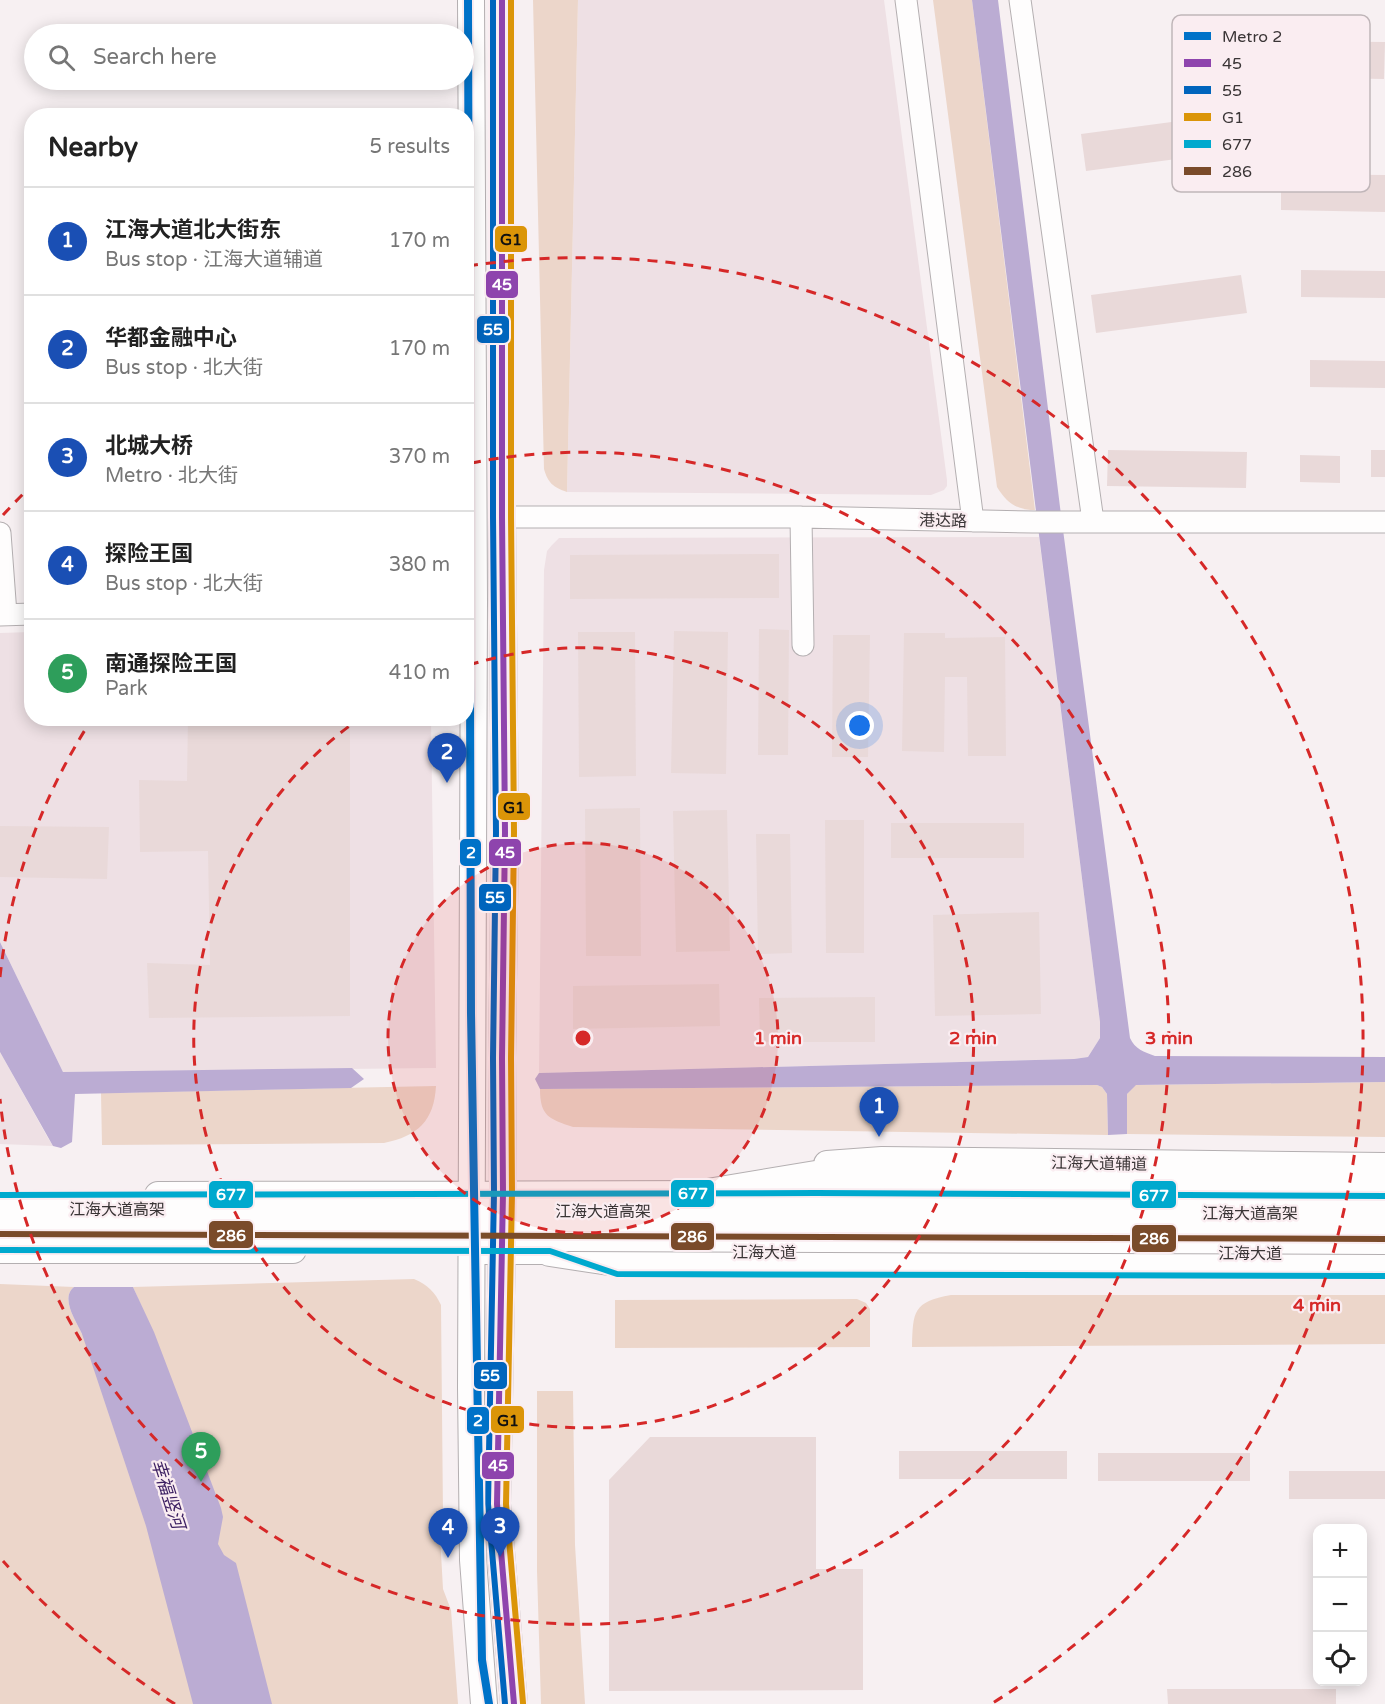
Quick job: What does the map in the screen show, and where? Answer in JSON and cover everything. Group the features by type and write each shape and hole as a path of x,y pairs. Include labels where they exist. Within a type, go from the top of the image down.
{"highway":[{"path":"708,1194 815,1170 1385,1184"},
{"name":"江海大道高架","path":"0,1209 1385,1213"},
{"name":"江海大道高架","path":"0,1234 1385,1239"},
{"path":"550,1251 616,1261 1385,1263"}],"main road":[{"path":"471,0 471,24"},
{"path":"502,0 502,601 505,820 503,1193 496,1504 514,1704"},
{"path":"471,90 471,108"},
{"path":"470,726 473,1560 484,1704"},
{"name":"江海大道辅道","path":"815,1170 882,1160 1385,1166"},
{"path":"0,1195 816,1192 1385,1196"},
{"name":"江海大道","path":"0,1250 1385,1253"},
{"path":"550,1251 617,1274 1385,1276"}],"street":[{"path":"906,0 973,521"},
{"path":"1020,0 1093,521"},
{"name":"港达路","path":"502,517 801,517 1033,522 1385,522"},
{"path":"801,517 803,645"},
{"path":"0,533 3,615 24,614"},
{"path":"474,601 502,601"}],"shaded area":[{"path":"533,0 578,0 567,492 552,484 544,469"},
{"path":"578,0 884,0 947,480 944,490 931,495 567,492"},
{"path":"933,0 972,0 1035,510 1022,509 1013,504 997,487"},
{"path":"1039,537 1100,1022 1100,1038 1088,1057 539,1073 544,570 547,551 552,545 559,538"},
{"path":"24,632 24,726 431,726 436,1068 63,1072 0,942 0,633"},
{"path":"0,1052 48,1138 53,1146 0,1144"},
{"path":"1385,1082 1385,1137 1127,1134 1127,1094 1135,1085"},
{"path":"1097,1085 1102,1087 1107,1094 1108,1135 573,1127 552,1119 544,1111 540,1098 540,1089"},
{"path":"436,1086 432,1109 422,1125 406,1136 384,1143 102,1145 101,1093"},
{"path":"414,1279 430,1289 441,1305 443,1516 440,1535 443,1589 451,1610 458,1704 0,1704 0,1284 74,1287 68,1297 69,1303 82,1334 153,1332 133,1287"},
{"path":"951,1295 1385,1295 1385,1344 912,1347 913,1325 918,1310 929,1301"},
{"path":"857,1299 866,1303 870,1309 870,1347 615,1348 615,1300"},
{"path":"537,1391 573,1391 575,1545 585,1704 541,1704 537,1571"}],"water":[{"path":"972,0 998,0 1060,507 1130,1038 1137,1047 1155,1056 1385,1057 1385,1082 1136,1085 1127,1094 1127,1134 1108,1135 1107,1094 1102,1087 1097,1085 540,1089 535,1079 539,1073 1074,1059 1088,1057 1100,1038 1100,1022"},
{"path":"0,942 63,1072 352,1068 364,1079 351,1088 75,1094 72,1142 61,1148 53,1146 0,1052"},
{"name":"幸福竖河","path":"74,1287 133,1287 154,1332 221,1508 223,1517 218,1544 224,1555 236,1563 272,1704 193,1704 146,1526 82,1334 70,1310 68,1297"}],"building":[{"path":"1370,42 1385,42 1384,79 1370,79"},
{"path":"1172,122 1172,160 1086,171 1081,134"},
{"path":"1370,175 1385,175 1385,212 1281,210 1281,192 1370,192"},
{"path":"1301,270 1385,271 1385,298 1301,297"},
{"path":"1241,275 1247,313 1096,333 1091,295"},
{"path":"1310,360 1385,361 1385,388 1310,387"},
{"path":"1108,450 1247,452 1246,488 1107,486"},
{"path":"1371,450 1385,450 1385,477 1371,477"},
{"path":"1300,455 1340,456 1340,483 1300,482"},
{"path":"779,554 779,598 570,599 570,555"},
{"path":"759,629 789,630 788,755 758,755"},
{"path":"674,631 728,632 726,774 671,773"},
{"path":"578,632 635,632 636,776 579,777"},
{"path":"904,633 945,633 945,638 1005,637 1006,756 968,756 967,677 945,677 944,752 902,751"},
{"path":"833,635 870,635 868,757 832,757"},
{"path":"188,726 350,726 350,1016 149,1018 147,963 210,965 208,851 140,852 139,780 187,781"},
{"path":"640,808 641,956 586,956 585,809"},
{"path":"727,810 730,951 676,952 673,811"},
{"path":"825,820 864,820 864,953 826,953"},
{"path":"891,823 1024,823 1024,858 891,858"},
{"path":"0,826 109,827 107,879 0,877"},
{"path":"756,834 790,834 792,953 758,954"},
{"path":"1039,912 1041,1014 935,1016 933,915"},
{"path":"719,984 720,1026 573,1029 573,986"},
{"path":"875,997 875,1042 760,1042 759,998"},
{"path":"650,1437 816,1437 816,1569 863,1569 863,1690 609,1691 609,1480"},
{"path":"899,1451 1067,1451 1067,1479 899,1479"},
{"path":"1098,1453 1250,1453 1250,1481 1098,1481"},
{"path":"1289,1471 1385,1471 1385,1499 1289,1499"},
{"path":"1167,1689 1336,1689 1336,1704 1168,1704"}],"metro line":[{"name":"2","path":"468,0 468,24"},
{"name":"2","path":"468,90 468,108"},
{"name":"2","path":"470,726 471,1013 482,1660 489,1704"}],"transit line":[{"name":"55","path":"493,0 493,517 496,832 494,1193 488,1504 505,1704"},
{"name":"45","path":"502,0 502,517 505,832 503,1193 497,1504 514,1704"},
{"name":"G1","path":"511,0 511,517 514,832 512,1193 506,1504 523,1703"},
{"name":"677","path":"0,1195 816,1193 1385,1196"},
{"name":"286","path":"0,1234 1385,1239"},
{"name":"677","path":"0,1250 550,1251 617,1274 1385,1276"}],"place":[{"name":"华都金融中心","path":"447,783"},
{"name":"江海大道北大街东","path":"879,1137"},
{"name":"南通探险王国","path":"201,1482"},
{"name":"北城大桥","path":"500,1557"},
{"name":"探险王国","path":"448,1558"}]}
